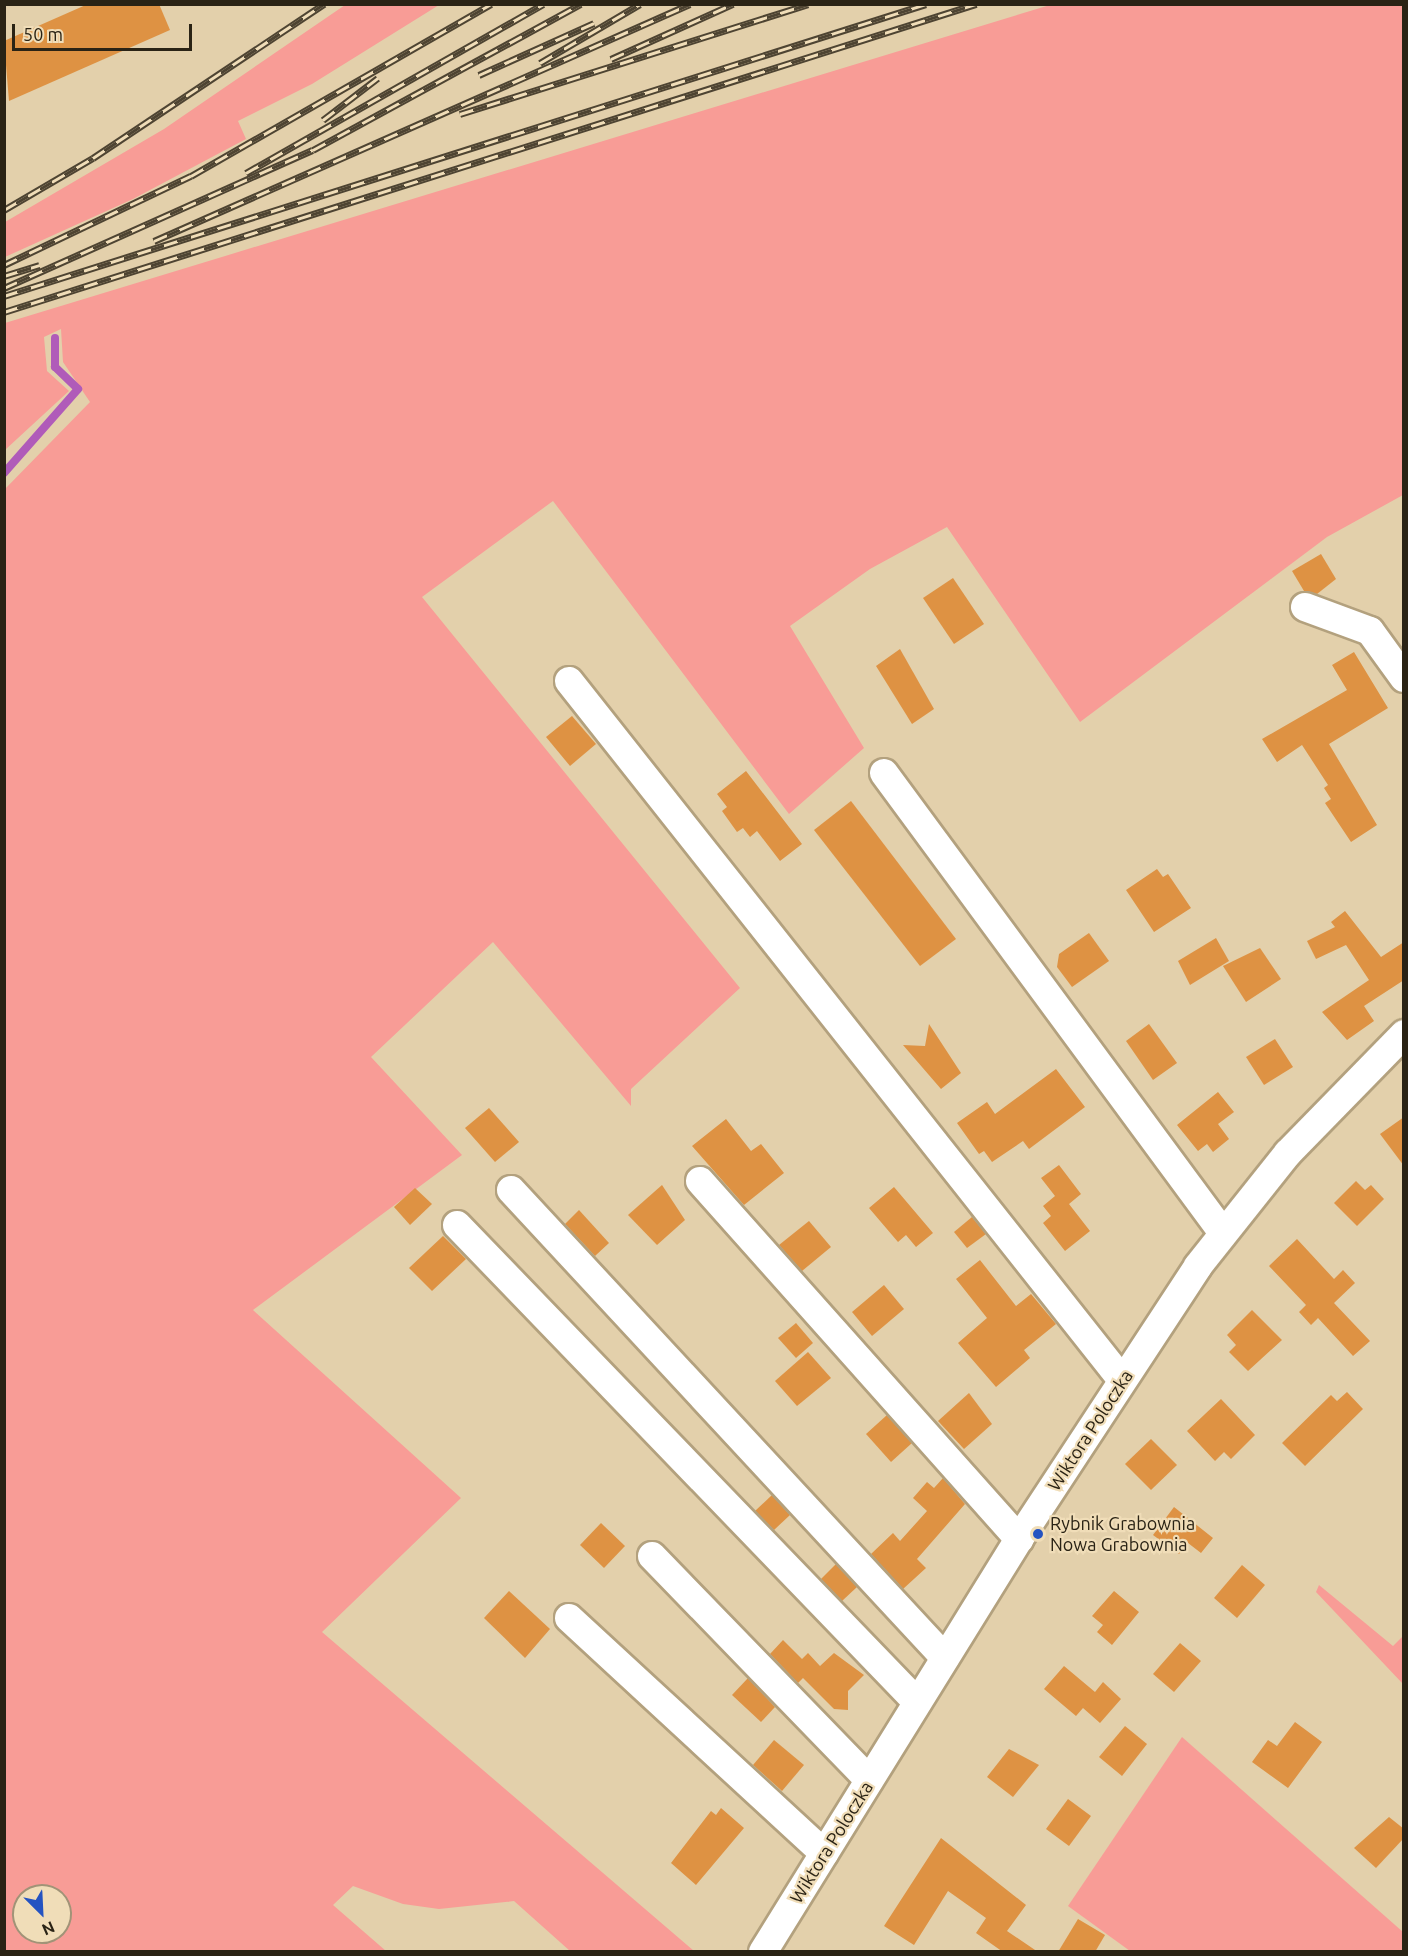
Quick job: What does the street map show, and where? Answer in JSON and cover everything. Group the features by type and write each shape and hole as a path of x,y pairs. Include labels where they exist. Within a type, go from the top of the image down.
{"street":[{"path":"1305,607 1370,631 1404,678"},
{"path":"569,681 1122,1380"},
{"path":"884,773 1223,1233"},
{"name":"Wiktora Poloczka","path":"763,1952 1019,1539 1122,1380 1223,1233 1288,1153 1404,1035"},
{"path":"700,1181 1019,1539"},
{"path":"511,1190 945,1658"},
{"path":"458,1225 917,1702"},
{"path":"652,1556 869,1780"},
{"path":"569,1618 824,1853"}],"shaded area":[{"path":"345,5 439,5 312,84 238,121 246,139 133,199 5,257 5,222 164,129"},
{"path":"1050,5 1403,5 1403,495 1327,537 1080,722 947,527 870,569 790,626 864,748 789,814 553,501 422,597 740,988 631,1089 631,1106 493,942 371,1057 462,1155 253,1310 461,1498 322,1632 694,1951 570,1951 514,1901 439,1909 403,1904 353,1886 333,1905 386,1951 5,1951 4,490 90,402 63,362 61,329 44,337 47,371 69,391 5,450 5,323"},
{"path":"1319,1585 1393,1646 1403,1636 1403,1684 1316,1592"},
{"path":"1182,1737 1403,1932 1403,1951 1130,1951 1068,1906"}],"building":[{"path":"88,4 159,4 170,30 9,101 4,41"},
{"path":"1321,554 1336,579 1317,594 1304,591 1292,571"},
{"path":"953,578 984,624 954,644 923,598"},
{"path":"900,649 934,709 912,724 876,666"},
{"path":"1354,652 1388,708 1329,744 1377,825 1351,842 1325,803 1331,799 1324,788 1328,785 1302,745 1277,762 1262,739 1347,690 1332,665"},
{"path":"572,716 596,744 570,766 546,737"},
{"path":"746,771 802,844 780,861 757,831 750,837 743,828 737,832 722,811 727,807 717,794"},
{"path":"851,801 956,939 920,966 814,830"},
{"path":"1157,869 1163,877 1168,874 1191,908 1154,932 1126,890"},
{"path":"1345,911 1381,957 1404,942 1404,980 1364,1006 1374,1021 1347,1040 1322,1012 1369,980 1346,945 1316,959 1307,941 1335,927 1331,922"},
{"path":"1089,933 1109,961 1072,987 1057,967 1059,954"},
{"path":"1216,938 1229,961 1190,985 1178,961"},
{"path":"1260,948 1281,979 1246,1002 1223,966"},
{"path":"929,1024 961,1073 941,1089 903,1045 925,1046"},
{"path":"1149,1024 1177,1063 1153,1080 1126,1041"},
{"path":"1275,1039 1293,1067 1264,1085 1246,1057"},
{"path":"1056,1069 1085,1107 1029,1149 1023,1141 992,1162 984,1151 979,1154 957,1123 987,1102 995,1114"},
{"path":"1218,1092 1234,1112 1218,1124 1229,1139 1213,1152 1207,1144 1198,1151 1177,1125"},
{"path":"489,1108 519,1142 495,1162 465,1128"},
{"path":"1404,1117 1404,1166 1380,1134"},
{"path":"726,1119 751,1151 761,1144 784,1173 744,1205 692,1146"},
{"path":"1059,1165 1081,1194 1069,1204 1090,1231 1065,1251 1043,1223 1051,1216 1043,1206 1055,1196 1041,1178"},
{"path":"1356,1181 1365,1190 1371,1185 1384,1199 1357,1226 1334,1203"},
{"path":"662,1185 685,1220 657,1245 628,1215"},
{"path":"894,1187 933,1233 916,1247 906,1235 898,1242 869,1208"},
{"path":"415,1188 432,1204 410,1225 394,1207"},
{"path":"579,1210 609,1243 595,1256 565,1224"},
{"path":"972,1217 986,1234 967,1248 954,1232"},
{"path":"809,1221 831,1247 802,1271 779,1245"},
{"path":"443,1236 466,1259 432,1291 409,1268"},
{"path":"1297,1239 1334,1279 1343,1270 1355,1283 1334,1303 1370,1341 1353,1356 1318,1318 1311,1325 1299,1312 1306,1305 1269,1266"},
{"path":"980,1260 1016,1306 1031,1294 1056,1324 1024,1350 1030,1358 996,1387 958,1343 987,1318 956,1279"},
{"path":"884,1285 904,1309 872,1336 852,1312"},
{"path":"1252,1310 1282,1340 1248,1371 1229,1352 1236,1345 1227,1335"},
{"path":"796,1323 813,1343 796,1358 778,1338"},
{"path":"808,1352 831,1378 797,1406 775,1381"},
{"path":"1347,1392 1363,1409 1305,1466 1282,1443 1331,1395 1337,1401"},
{"path":"969,1393 992,1424 964,1449 938,1421"},
{"path":"1221,1399 1255,1435 1231,1459 1224,1452 1215,1461 1187,1431"},
{"path":"887,1415 912,1443 891,1462 866,1434"},
{"path":"1151,1439 1177,1465 1151,1490 1125,1464"},
{"path":"943,1478 965,1504 917,1559 926,1568 903,1589 871,1554 893,1533 900,1541 927,1511 913,1498 927,1482 934,1488"},
{"path":"772,1495 790,1515 774,1530 755,1511"},
{"path":"1174,1507 1213,1538 1201,1553 1188,1543 1179,1554 1153,1535"},
{"path":"601,1523 625,1546 604,1568 580,1545"},
{"path":"836,1564 857,1587 842,1601 821,1579"},
{"path":"1242,1565 1265,1585 1237,1618 1214,1598"},
{"path":"509,1591 550,1629 525,1658 484,1618"},
{"path":"1114,1591 1139,1612 1112,1645 1097,1632 1103,1625 1092,1616"},
{"path":"783,1640 802,1659 808,1653 820,1666 834,1653 864,1675 848,1691 848,1710 834,1709 803,1678 798,1683 770,1654"},
{"path":"1180,1643 1201,1661 1174,1692 1153,1674"},
{"path":"1064,1666 1095,1692 1103,1682 1121,1699 1100,1723 1083,1708 1076,1716 1044,1689"},
{"path":"748,1678 775,1707 761,1722 732,1695"},
{"path":"1295,1722 1322,1742 1288,1788 1252,1762 1268,1740 1277,1746"},
{"path":"1125,1726 1147,1744 1122,1776 1099,1757"},
{"path":"774,1740 804,1765 782,1791 753,1765"},
{"path":"1009,1749 1039,1765 1013,1797 987,1777"},
{"path":"1068,1799 1091,1816 1069,1846 1046,1829"},
{"path":"721,1808 744,1828 696,1885 671,1863 711,1811 716,1815"},
{"path":"1389,1817 1404,1829 1404,1838 1376,1868 1354,1848"},
{"path":"941,1838 1026,1905 1007,1931 1038,1952 1003,1952 976,1933 986,1918 948,1891 914,1945 884,1926"},
{"path":"1078,1919 1105,1935 1095,1952 1058,1952"}],"waterway":[{"path":"4,473 78,389 55,367 55,338"}],"railway":[{"path":"4,210 93,158 324,4"},
{"path":"4,265 191,176 491,4"},
{"path":"246,173 543,4"},
{"path":"4,288 313,150 581,4"},
{"path":"540,63 640,4"},
{"path":"154,241 690,4"},
{"path":"611,59 733,4"},
{"path":"460,114 808,4"},
{"path":"4,296 926,4"},
{"path":"4,312 976,4"},
{"path":"479,75 594,23"},
{"path":"323,120 378,78"},
{"path":"4,276 39,265"}],"place":[{"name":"Rybnik Grabownia Nowa Grabownia","path":"1038,1534"}]}
